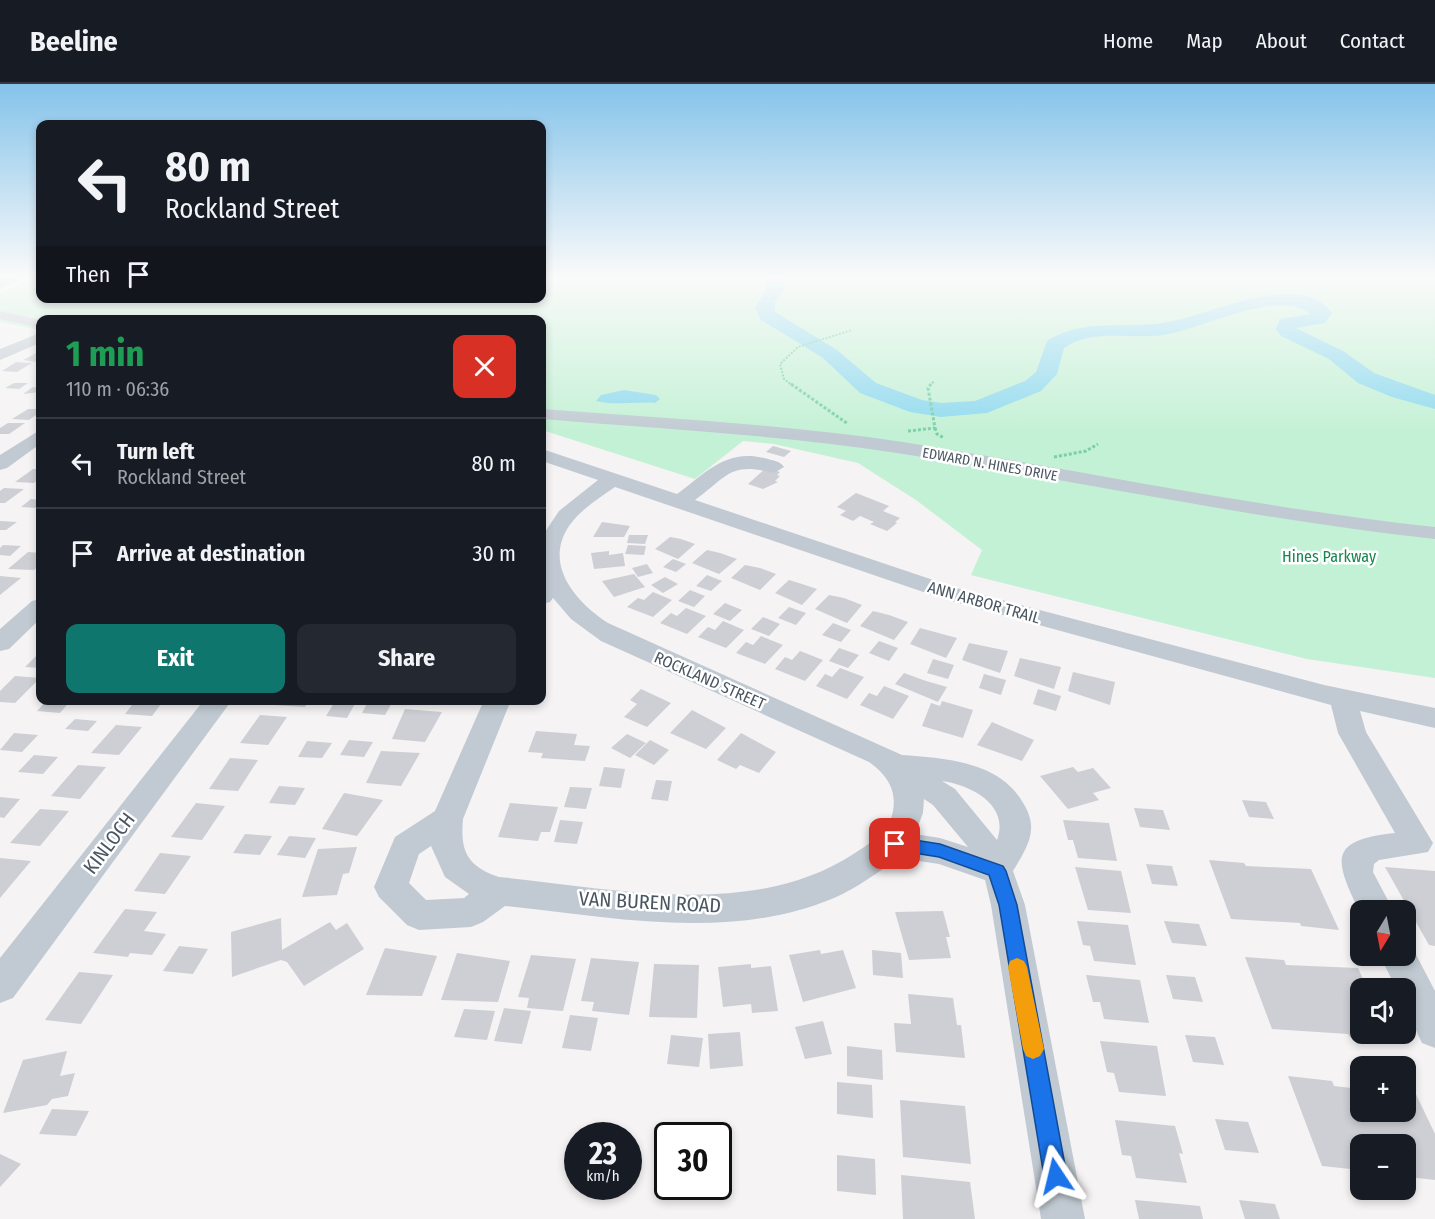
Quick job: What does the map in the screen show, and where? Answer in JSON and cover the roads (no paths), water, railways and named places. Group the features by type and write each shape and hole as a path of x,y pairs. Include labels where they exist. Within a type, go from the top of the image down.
{"street":[{"path":"4,329 36,336"},
{"path":"0,355 36,339"},
{"name":"EDWARD N. HINES DRIVE","path":"546,414 856,441 1226,507 1344,524 1435,533"},
{"path":"0,464 36,439"},
{"name":"ANN ARBOR TRAIL","path":"546,456 952,594 1343,698 1435,718"},
{"path":"681,502 733,462 758,462 774,467"},
{"path":"546,584 550,543 563,519 614,479"},
{"name":"ROCKLAND STREET","path":"549,566 554,583 567,603 588,622 610,635 879,755 944,797 981,841 997,871 1008,905 1063,1219"},
{"path":"0,642 36,610"},
{"path":"1343,698 1352,733 1426,844 1373,848 1359,857 1357,872 1371,900"},
{"name":"KINLOCH","path":"0,986 215,705"},
{"name":"VAN BUREN ROAD","path":"496,705 447,819 446,850 453,864 465,876 481,885 499,891 684,908 755,905 794,897 822,888 895,844"},
{"path":"896,766 909,790 910,801 909,816 895,844 940,850 997,871"},
{"name":"ROCKLAND STREET","path":"896,766 926,767 978,779 1005,798 1015,818 1015,832 997,871"},
{"path":"447,819 406,846 391,887 419,915 471,912 499,891"},
{"path":"1403,966 1435,1030"}],"water":[{"path":"624,390 656,395 660,399 655,403 596,401 601,395"}],"waterway":[{"path":"789,329 830,354 868,388 918,407 941,410 979,408 1033,386 1046,374 1054,345 1067,337 1093,330 1150,331 1165,329"},
{"path":"1286,329 1336,355 1366,378 1400,392 1435,402"}],"park label":[{"name":"Hines Parkway","path":"1329,556"}]}
